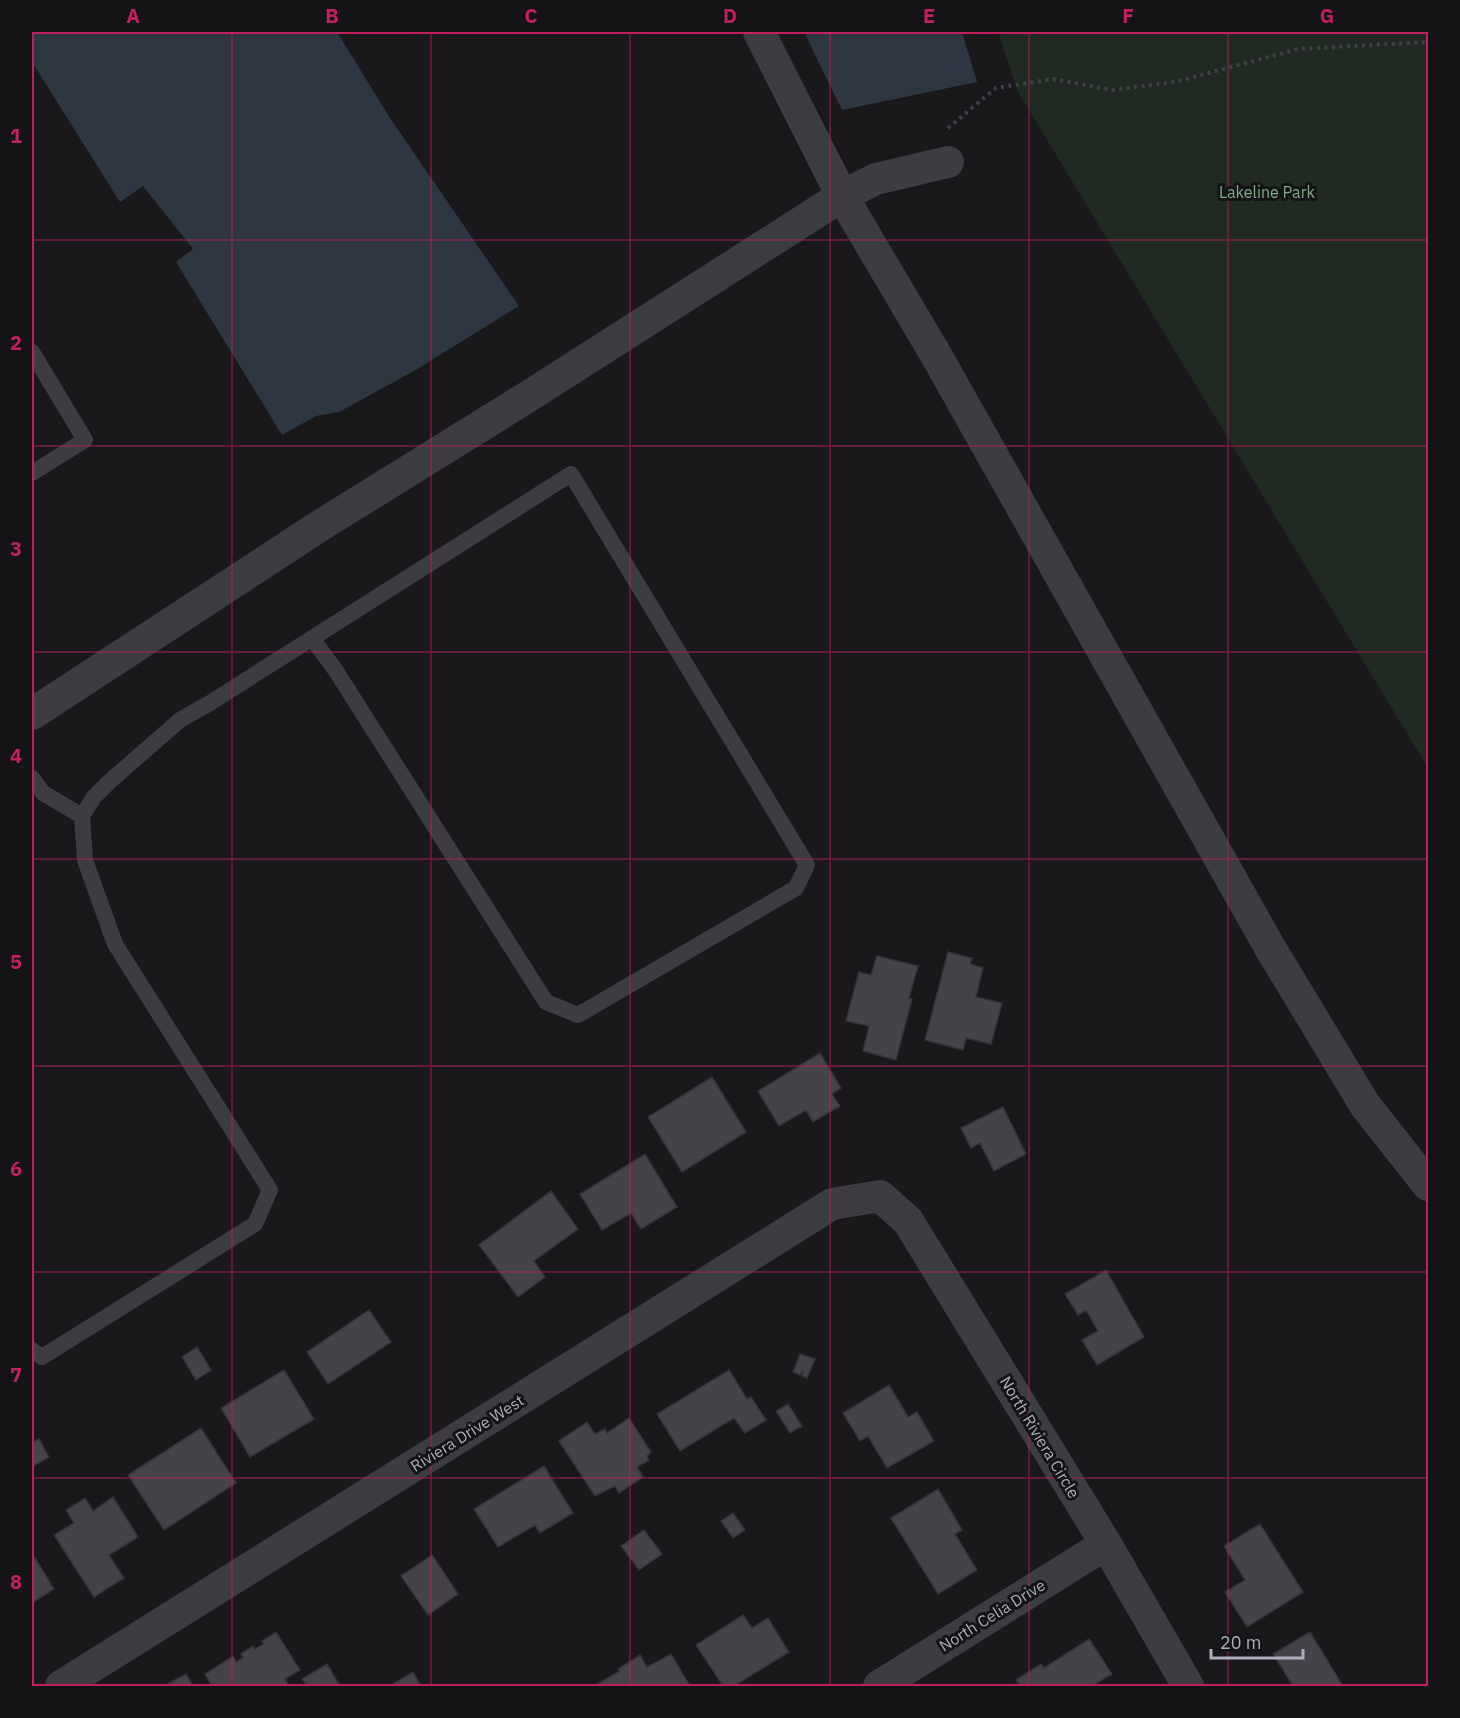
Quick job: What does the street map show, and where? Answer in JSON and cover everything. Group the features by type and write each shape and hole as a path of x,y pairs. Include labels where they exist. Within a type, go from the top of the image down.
{"street":[{"path":"759,32 842,196 936,355 1269,946 1365,1105 1428,1185"},
{"path":"32,714 318,527 842,196 876,179 948,162"},
{"name":"North Riviera Circle","path":"880,1196 908,1221 1106,1544 1188,1686"},
{"name":"Riviera Drive West","path":"61,1686 832,1204 880,1196"},
{"name":"North Celia Drive","path":"879,1686 1106,1544"}],"lane":[{"path":"32,352 85,440 32,473"},
{"path":"32,1350 42,1357 255,1224 270,1190 115,944 85,860 82,816 94,797 109,782 180,720 572,474 807,865 796,888 578,1015 546,1002 336,671 312,638"},
{"path":"32,778 43,793 82,816"}],"path":[{"path":"948,128 996,88 1053,79 1112,90 1175,82 1298,49 1428,42"}],"green space":[{"name":"Lakeline Park","path":"998,32 1428,32 1428,768 1018,92"}],"shaded area":[{"path":"32,32 337,32 390,118 519,306 414,371 339,412 316,416 282,435 176,262 193,249 143,186 120,202 32,62"},
{"path":"804,32 962,32 977,82 842,110"}],"building":[{"path":"948,952 972,958 970,964 983,968 976,997 1002,1003 991,1044 966,1038 963,1050 925,1040"},
{"path":"877,956 918,966 896,1060 863,1051 869,1026 846,1021 859,972 871,975"},
{"path":"820,1053 841,1088 832,1094 840,1106 813,1122 806,1110 779,1126 758,1091"},
{"path":"712,1077 746,1132 682,1172 648,1117"},
{"path":"1003,1107 1026,1154 994,1171 980,1143 971,1148 961,1128"},
{"path":"645,1154 677,1207 641,1229 631,1213 602,1230 580,1194"},
{"path":"551,1191 578,1229 534,1261 545,1277 518,1297 479,1245"},
{"path":"1106,1270 1144,1337 1097,1365 1082,1340 1098,1331 1086,1310 1078,1315 1065,1294"},
{"path":"369,1310 391,1342 328,1384 307,1352"},
{"path":"197,1347 211,1370 196,1380 182,1357"},
{"path":"800,1354 815,1359 807,1378 802,1376 802,1371 800,1375 793,1372"},
{"path":"284,1370 314,1419 250,1457 221,1408"},
{"path":"729,1370 747,1399 751,1397 766,1420 745,1433 734,1418 680,1451 657,1414"},
{"path":"889,1385 908,1417 917,1412 934,1441 887,1468 868,1436 860,1441 843,1413"},
{"path":"788,1404 802,1426 790,1433 776,1411"},
{"path":"629,1418 651,1452 647,1456 649,1460 637,1467 643,1477 619,1493 615,1486 595,1496 559,1441 587,1422 595,1434 605,1429 607,1433"},
{"path":"201,1428 236,1483 164,1530 128,1475"},
{"path":"39,1439 49,1457 32,1467 32,1443"},
{"path":"544,1466 573,1513 540,1533 535,1525 498,1547 474,1509"},
{"path":"938,1489 962,1530 955,1534 977,1570 938,1594 891,1518"},
{"path":"113,1497 138,1537 109,1555 124,1578 94,1597 54,1535 74,1523 66,1510 85,1498 93,1511"},
{"path":"733,1513 745,1530 733,1538 721,1521"},
{"path":"1260,1524 1303,1592 1247,1627 1225,1592 1245,1580 1224,1546"},
{"path":"644,1530 662,1554 639,1570 621,1546"},
{"path":"32,1553 54,1589 32,1603"},
{"path":"432,1555 458,1594 428,1615 401,1576"},
{"path":"743,1615 752,1628 768,1618 789,1652 734,1686 723,1686 696,1645"},
{"path":"276,1632 300,1670 285,1679 289,1686 212,1686 205,1674 233,1656 236,1662 243,1658 241,1654 253,1646 255,1649 264,1644 262,1641"},
{"path":"1310,1632 1343,1686 1293,1686 1273,1654"},
{"path":"1089,1639 1112,1674 1092,1686 1021,1686 1016,1680 1041,1664 1044,1668"},
{"path":"671,1654 690,1686 594,1686 620,1671 618,1669 640,1655 647,1667"},
{"path":"327,1664 340,1686 307,1686 302,1679"},
{"path":"413,1672 421,1686 394,1686 393,1684"},
{"path":"186,1674 193,1686 164,1686"}]}
